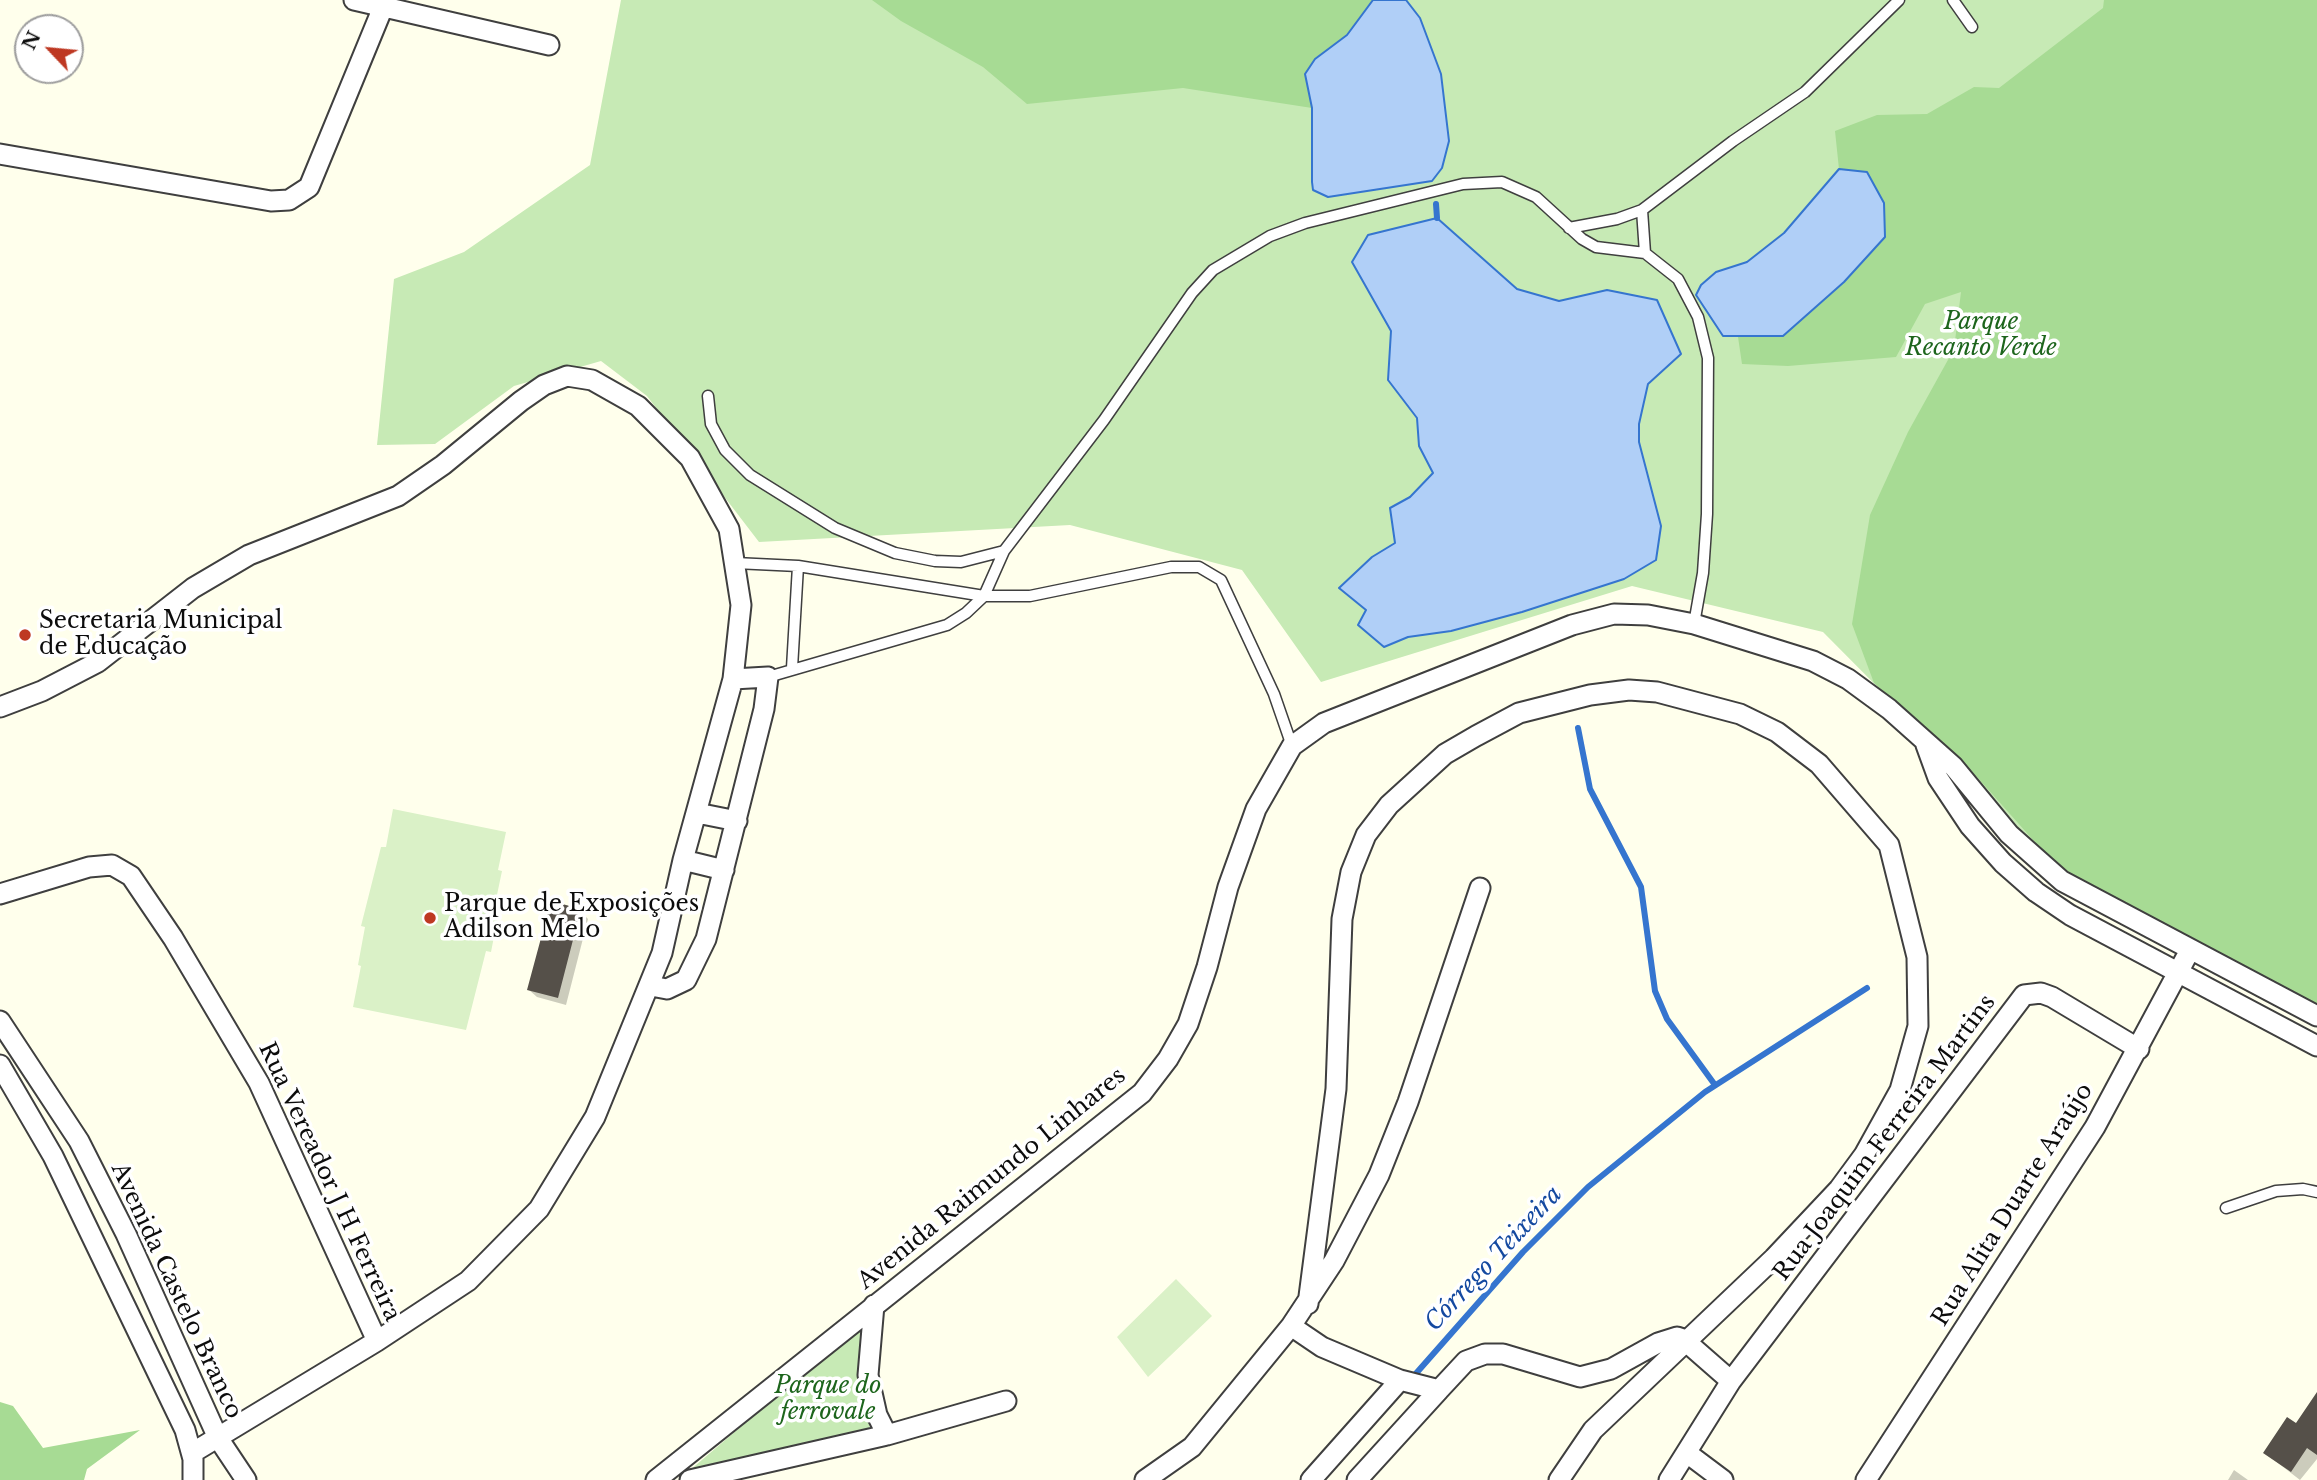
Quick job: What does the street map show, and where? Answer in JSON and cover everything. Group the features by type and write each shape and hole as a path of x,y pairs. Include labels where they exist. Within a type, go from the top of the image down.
{"street":[{"path":"354,0 385,3 549,45"},
{"path":"0,154 271,201 289,200 309,187 385,3"},
{"path":"0,707 42,691 97,662 193,588 249,555 398,496 443,465 521,401 544,385 568,376 592,380 638,406 690,458 729,529 741,606 733,679 683,860 662,953 651,986 595,1117 539,1209 468,1281 377,1341 218,1438 246,1480"},
{"name":"Avenida Raimundo Linhares","path":"656,1480 1142,1093 1168,1059 1188,1024 1207,967 1228,887 1256,809 1292,746 1324,723 1572,625 1614,614 1648,615 1695,624 1813,661 1836,673 1889,709 1953,766 2009,834 2063,881 2317,1016"},
{"path":"651,986 667,989 686,979 706,939 764,709 768,677 733,679"},
{"path":"1308,1304 1336,1089 1342,919 1350,872 1366,835 1389,805 1445,754 1519,713 1590,695 1629,690 1657,692 1741,714 1777,732 1819,764 1889,845 1917,957 1918,1026 1900,1090 1864,1155 1839,1189 1774,1258 1593,1430 1559,1480"},
{"name":"Avenida Raimundo Linhares","path":"1926,744 1938,778 1970,826 2003,863 2036,892 2070,915 2317,1045"},
{"path":"697,813 737,821"},
{"path":"683,860 724,870"},
{"name":"Rua Vereador J H Ferreira","path":"0,894 89,867 112,865 131,876 173,938 258,1083 377,1341"},
{"path":"1145,1480 1192,1447 1308,1304 1379,1175 1408,1102 1480,888"},
{"name":"Rua Alita Duarte Araújo","path":"1866,1480 2095,1127 2190,950"},
{"name":"Rua Joaquim Ferreira Martins","path":"1669,1480 1731,1381 2024,995 2041,993 2052,997 2138,1049"},
{"name":"Avenida Castelo Branco","path":"0,1021 79,1141 126,1234 218,1438 191,1470"},
{"name":"Avenida Castelo Branco","path":"0,1065 53,1156 179,1418 191,1470"},
{"path":"874,1305 869,1375 877,1415 887,1435"},
{"path":"1291,1326 1322,1347 1400,1380 1439,1390"},
{"path":"1357,1480 1466,1361 1485,1354 1503,1354 1580,1377 1611,1369 1669,1338 1685,1340 1731,1381"},
{"path":"1311,1480 1400,1380"},
{"path":"690,1480 887,1435 1006,1401"},
{"path":"1687,1453 1723,1480"}],"lane":[{"path":"1569,228 1617,219 1642,209 1733,141 1805,92 1899,0"},
{"path":"1953,0 1972,27"},
{"path":"768,677 792,668 893,643 947,625 967,613 984,596 1004,551 1111,410 1192,293 1213,270 1238,252 1305,223 1483,181 1521,187 1596,247 1645,253 1678,279 1698,317 1707,358 1707,514 1695,624"},
{"path":"1642,209 1645,253"},
{"path":"708,396 711,424 724,450 750,475 793,499 835,528 895,553 936,561 961,562 1004,551"},
{"path":"735,563 798,566 984,596 1030,596 1171,567 1199,567 1221,580 1274,694 1292,746"},
{"path":"792,668 798,566"},
{"path":"2226,1208 2276,1191 2304,1189 2317,1192"}],"green space":[{"name":"Parque Recanto Verde","path":"621,0 2317,0 2067,878 1823,632 1632,586 1321,682 1242,570 1070,525 759,542 647,396 601,361 514,386 435,444 377,445 394,279 464,252 590,165"},
{"path":"872,0 1373,0 1347,35 1315,59 1305,74 1312,108 1183,88 1027,104 983,67 901,21"},
{"path":"2104,0 2317,0 2317,1008 2067,878 1977,777 1874,683 1852,624 1870,515 1908,432 1954,349 1961,292 1925,304 1896,357 1788,366 1742,364 1738,337 1783,336 1844,282 1885,237 1867,172 1839,169 1835,131 1877,115 1927,114 1974,87 1999,88 2103,8"},
{"name":"Parque de Exposições Adilson Melo","path":"393,809 506,832 498,870 502,871 494,909 499,911 491,952 486,951 466,1030 353,1007 365,927 361,926 381,847 386,847"},
{"path":"1176,1279 1212,1316 1148,1377 1117,1337"},
{"name":"Parque do ferrovale","path":"862,1323 870,1429 689,1471"},
{"path":"0,1402 13,1406 43,1448 140,1430 87,1469 84,1480 0,1480"}],"water":[{"path":"1373,0 1406,0 1420,18 1441,74 1449,141 1442,168 1432,181 1328,197 1313,190 1312,108 1305,74 1315,59 1347,35"},
{"path":"1839,169 1867,172 1884,203 1885,237 1844,282 1783,336 1723,336 1696,295 1701,285 1716,272 1747,262 1784,233"},
{"path":"1437,218 1517,289 1559,301 1607,290 1657,300 1681,354 1648,384 1639,424 1639,442 1661,526 1656,560 1624,579 1522,612 1451,631 1408,637 1384,647 1358,625 1366,610 1339,588 1372,557 1395,543 1390,508 1410,497 1433,473 1419,446 1417,418 1388,380 1391,331 1352,262 1368,235"}],"building":[{"path":"551,901 581,909 558,998 527,990"},
{"path":"2317,1392 2317,1455 2307,1448 2291,1472 2263,1453 2287,1417 2296,1423"}],"waterway":[{"path":"1436,204 1437,218"},
{"name":"Córrego Teixeira","path":"1578,728 1590,789 1641,887 1655,991 1667,1019 1715,1085"},
{"name":"Córrego Teixeira","path":"1412,1378 1523,1252 1588,1187 1705,1092 1867,988"}],"place":[{"name":"Secretaria Municipal de Educação","path":"25,635"},
{"name":"Parque de Exposições Adilson Melo","path":"430,918"}]}
